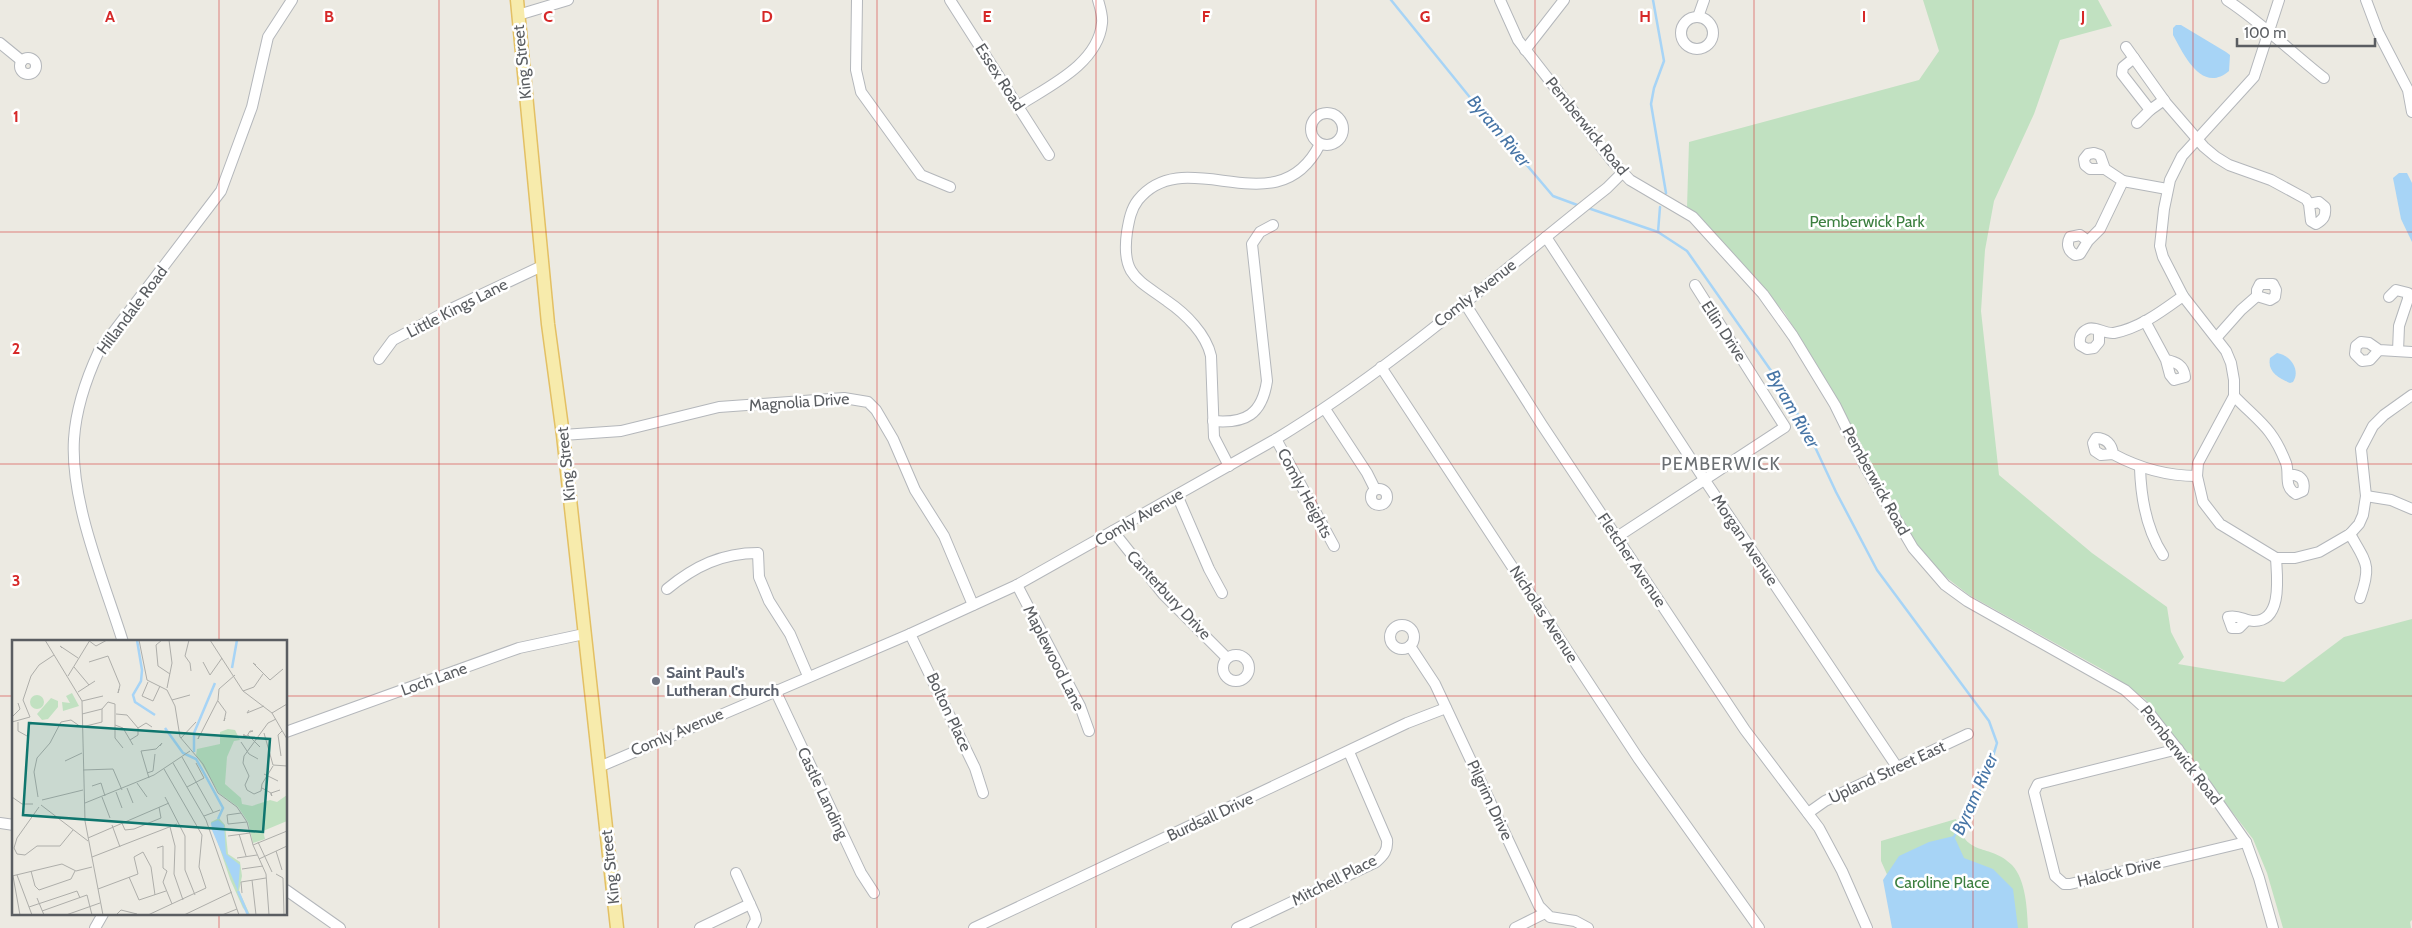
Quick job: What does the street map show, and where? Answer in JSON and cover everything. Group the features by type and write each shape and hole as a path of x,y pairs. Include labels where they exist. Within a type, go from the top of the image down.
{"main road":[{"name":"King Street","path":"516,5 542,266 563,435 617,928"}],"street":[{"name":"Hillandale Road","path":"122,640 78,494 74,454 78,410 90,372 100,351 220,191 252,107 268,37 292,0"},
{"path":"516,5 568,0"},
{"path":"857,0 856,70 860,92 921,175 950,187"},
{"name":"Essex Road","path":"950,0 1049,154"},
{"path":"1018,106 1078,66 1094,48 1102,23 1098,0"},
{"name":"Pemberwick Road","path":"1500,0 1510,26 1525,50 1623,172 1644,189 1693,217 1763,294 1793,336 1835,405 1866,468 1913,548 1945,585 1978,608 2125,690 2147,710 2246,842 2259,878 2273,928"},
{"path":"1525,50 1564,0"},
{"path":"1698,17 1704,0"},
{"path":"2227,0 2269,30 2295,56 2324,78"},
{"path":"2279,0 2263,55 2254,78 2182,156 2167,189 2160,246 2166,267 2183,296 2204,325 2217,337 2231,363 2234,396 2198,463 2197,476 2203,502 2214,518 2230,531 2276,558 2307,556 2319,552 2350,534 2359,524 2363,515 2366,496 2361,449 2373,426 2384,415 2412,395"},
{"path":"2366,0 2378,32 2408,90 2412,112"},
{"path":"0,43 22,61"},
{"path":"2126,47 2164,100 2216,157 2229,165 2280,184 2306,198 2309,204"},
{"path":"2134,58 2122,67 2122,74 2150,110"},
{"path":"2137,123 2164,100"},
{"path":"1229,466 1218,447 1213,421 1211,356 1208,345 1195,326 1180,312 1133,276 1128,265 1126,244 1131,211 1146,191 1154,185 1175,177 1244,184 1284,179 1308,163 1320,144"},
{"path":"2104,169 2123,181 2167,189"},
{"name":"Comly Avenue","path":"599,767 774,690 910,634 1017,585 1276,439 1325,409 1381,367 1600,194 1623,172"},
{"path":"2088,241 2100,229 2123,181"},
{"path":"1213,421 1231,422 1243,418 1258,409 1264,399 1267,380 1252,251 1254,239 1273,225"},
{"name":"Morgan Avenue","path":"1546,237 1704,478 1897,766"},
{"name":"Little Kings Lane","path":"379,360 393,340 453,308 542,266"},
{"name":"Ellin Drive","path":"1695,285 1785,427 1704,478"},
{"path":"2390,297 2396,290 2408,293 2408,299 2399,326 2398,351"},
{"path":"2099,331 2107,334 2130,329 2183,296"},
{"path":"2217,337 2241,310 2257,296"},
{"name":"Fletcher Avenue","path":"1464,302 1745,730 1808,813"},
{"path":"2145,321 2166,360"},
{"path":"2379,350 2412,352"},
{"name":"Nicholas Avenue","path":"1381,367 1638,758 1708,860 1759,928"},
{"path":"2234,396 2270,430 2284,458 2288,475"},
{"name":"Magnolia Drive","path":"563,435 621,431 719,407 844,398 868,402 876,410 884,424 915,490 944,536 973,605"},
{"path":"1325,409 1367,473 1375,490"},
{"name":"Comly Heights","path":"1276,439 1334,546"},
{"path":"2113,454 2140,468 2178,476 2197,476"},
{"path":"2140,468 2140,490 2145,513 2156,544 2163,556"},
{"path":"1617,537 1704,478"},
{"path":"1177,495 1209,569 1222,593"},
{"path":"2366,496 2391,500 2412,509"},
{"name":"Canterbury Drive","path":"1113,531 1163,594 1227,658"},
{"path":"2350,534 2366,564 2367,576 2360,598"},
{"path":"667,589 684,574 706,563 727,555 758,553 759,577 769,601 790,634 808,676"},
{"path":"2247,620 2264,619 2274,605 2277,594 2276,558"},
{"name":"Maplewood Lane","path":"1017,585 1080,706 1089,731"},
{"name":"Loch Lane","path":"288,731 519,648 584,634"},
{"name":"Bolton Place","path":"910,634 975,768 983,793"},
{"name":"Pilgrim Drive","path":"1410,646 1434,684 1544,913"},
{"name":"Castle Landing","path":"774,690 861,873 874,893"},
{"name":"Burdsall Drive","path":"974,928 989,925 1407,723 1446,708"},
{"name":"Upland Street East","path":"1808,813 1825,801 1968,734"},
{"name":"Halock Drive","path":"2178,750 2038,784 2034,792 2054,876 2064,884 2070,884 2246,842"},
{"name":"Mitchell Place","path":"1237,928 1376,862 1385,853 1388,848 1381,822 1349,752"},
{"path":"1808,813 1830,847 1867,928"},
{"path":"736,873 756,920 752,928"},
{"path":"288,891 340,928"},
{"path":"700,928 750,904"},
{"path":"1515,928 1544,913 1550,917 1575,920 1588,928"},
{"path":"96,928 101,916"}],"green space":[{"name":"Pemberwick Park","path":"1923,0 2098,0 2112,26 2060,40 2034,114 1994,201 1985,250 1981,311 1999,475 2092,553 2167,607 2171,632 2184,657 2178,664 2284,682 2344,637 2412,619 2411,928 2283,928 2267,873 2253,839 2145,699 2107,672 1969,595 1938,571 1921,551 1908,530 1832,390 1784,312 1705,223 1687,208 1689,142 1919,80 1939,51"},
{"name":"Caroline Place","path":"1956,819 1960,832 1966,840 1972,845 2003,858 2017,871 2025,895 2028,928 1911,928 1881,861 1881,841"}],"water":[{"path":"2176,25 2181,25 2230,55 2229,71 2219,77 2210,78 2202,75 2195,69 2188,61 2173,35 2173,28"},
{"path":"2399,173 2407,173 2412,183 2412,242 2401,219 2393,178"},
{"path":"2277,353 2282,354 2293,364 2296,373 2293,382 2290,383 2282,379 2272,371 2270,358"},
{"name":"Caroline Place","path":"1954,836 1964,858 1993,869 2013,889 2018,928 1892,928 1883,880 1899,856 1929,842"}],"waterway":[{"name":"Byram River","path":"1391,0 1553,196 1580,206"},
{"path":"1653,0 1664,61 1654,88 1651,104 1666,193"},
{"path":"1658,232 1660,207"},
{"name":"Byram River","path":"1588,208 1658,232 1687,251 1779,382 1808,432 1836,492 1877,570 1989,721 1997,743 1986,779 1954,837"}],"place":[{"name":"Saint Paul's Lutheran Church","path":"656,681"}],"district":[{"name":"PEMBERWICK","path":"1721,464"}]}
